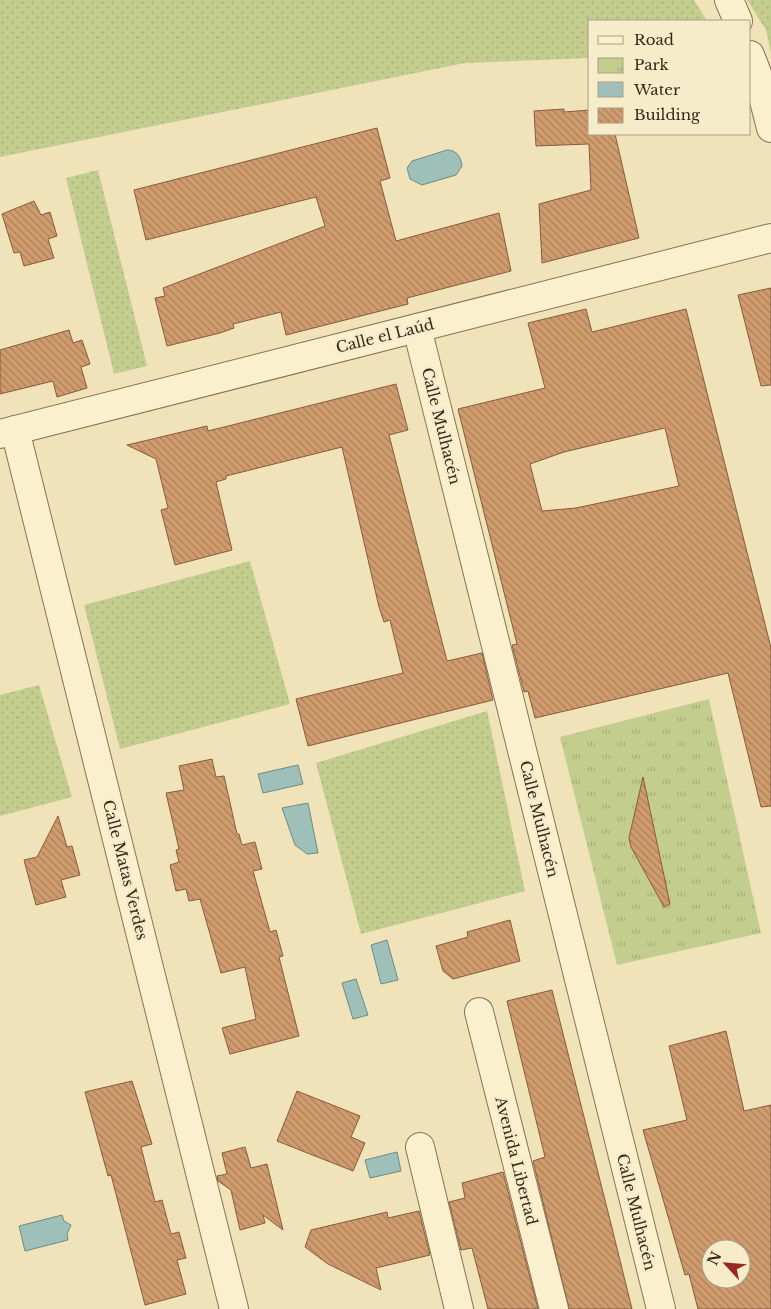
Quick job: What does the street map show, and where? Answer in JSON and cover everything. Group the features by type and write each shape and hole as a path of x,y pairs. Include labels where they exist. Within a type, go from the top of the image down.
{"street":[{"path":"729,0 738,20"},
{"path":"751,58 757,73 771,128"},
{"name":"Calle el Laúd","path":"8,432 771,238"},
{"name":"Calle Mulhacén","path":"417,328 661,1309"},
{"name":"Calle Matas Verdes","path":"8,432 234,1309"},
{"name":"Avenida Libertad","path":"479,1012 554,1309"},
{"path":"420,1147 459,1309"}],"green space":[{"path":"0,0 694,0 706,20 588,20 588,58 465,63 0,157"},
{"path":"747,0 771,0 771,53 766,30"},
{"path":"98,170 147,366 114,374 66,178"},
{"path":"250,561 290,704 120,749 84,605"},
{"path":"39,685 72,797 0,816 0,695"},
{"path":"709,699 761,933 617,965 560,737"},
{"path":"487,711 525,891 361,934 316,763"}],"water":[{"path":"447,150 456,153 461,160 462,166 456,175 422,185 410,179 407,168 412,161"},
{"path":"298,765 303,784 263,793 258,774"},
{"path":"308,803 318,853 307,854 295,845 282,808"},
{"path":"387,940 398,980 381,984 371,945"},
{"path":"356,979 368,1015 353,1019 342,983"},
{"path":"397,1152 401,1171 370,1178 365,1160"},
{"path":"62,1215 64,1221 71,1225 67,1234 68,1240 25,1251 19,1226"}],"building":[{"path":"564,109 564,112 588,110 588,135 615,135 639,238 542,263 539,204 591,190 589,144 536,146 534,111"},
{"path":"377,128 390,178 380,181 396,241 499,213 511,271 407,298 408,304 286,335 281,312 233,324 234,328 220,333 167,346 155,298 165,296 163,288 325,226 316,197 146,240 134,190"},
{"path":"34,201 41,215 50,212 57,236 48,239 54,258 24,266 20,252 14,253 2,214"},
{"path":"771,288 771,385 761,386 738,295"},
{"path":"586,309 592,332 686,309 771,648 771,806 761,807 728,673 535,718 528,691 524,692 512,645 517,644 458,409 545,388 528,323","holes":["665,428 679,486 576,508 542,511 530,464 564,452"]},
{"path":"69,330 73,343 82,340 90,364 81,367 87,388 57,397 53,381 0,394 0,350"},
{"path":"396,384 408,430 389,435 447,661 482,653 493,700 308,746 296,699 403,673 390,620 384,622 379,607 342,447 226,476 226,479 216,482 232,550 175,565 161,510 168,508 156,459 127,445 207,426 208,431"},
{"path":"212,759 216,777 224,776 237,834 239,834 242,845 255,842 262,869 253,871 270,932 276,930 283,956 279,957 299,1036 230,1054 222,1028 256,1019 245,967 221,973 200,899 189,901 186,889 176,891 170,865 179,862 176,850 179,849 166,793 184,790 179,766"},
{"path":"643,777 670,904 664,907 631,847 629,838"},
{"path":"58,816 67,847 72,846 80,875 61,880 66,897 36,905 24,860 37,857"},
{"path":"510,920 520,961 453,979 443,971 436,946 468,937 467,932"},
{"path":"552,990 632,1309 569,1309 533,1161 545,1157 507,1001"},
{"path":"726,1031 744,1111 771,1105 771,1309 698,1309 689,1274 685,1275 643,1130 687,1120 669,1046"},
{"path":"132,1081 152,1144 141,1147 155,1202 162,1200 171,1234 179,1232 186,1258 177,1260 186,1294 145,1305 111,1175 108,1176 85,1092"},
{"path":"297,1091 360,1116 351,1137 365,1143 353,1171 277,1141"},
{"path":"245,1147 251,1168 267,1164 283,1230 263,1215 265,1223 240,1230 231,1190 218,1181 217,1176 227,1174 222,1153"},
{"path":"503,1172 538,1309 488,1309 472,1248 461,1250 449,1202 465,1198 462,1183"},
{"path":"419,1211 430,1255 376,1268 381,1290 328,1264 305,1247 311,1230 387,1212 388,1218"}]}
